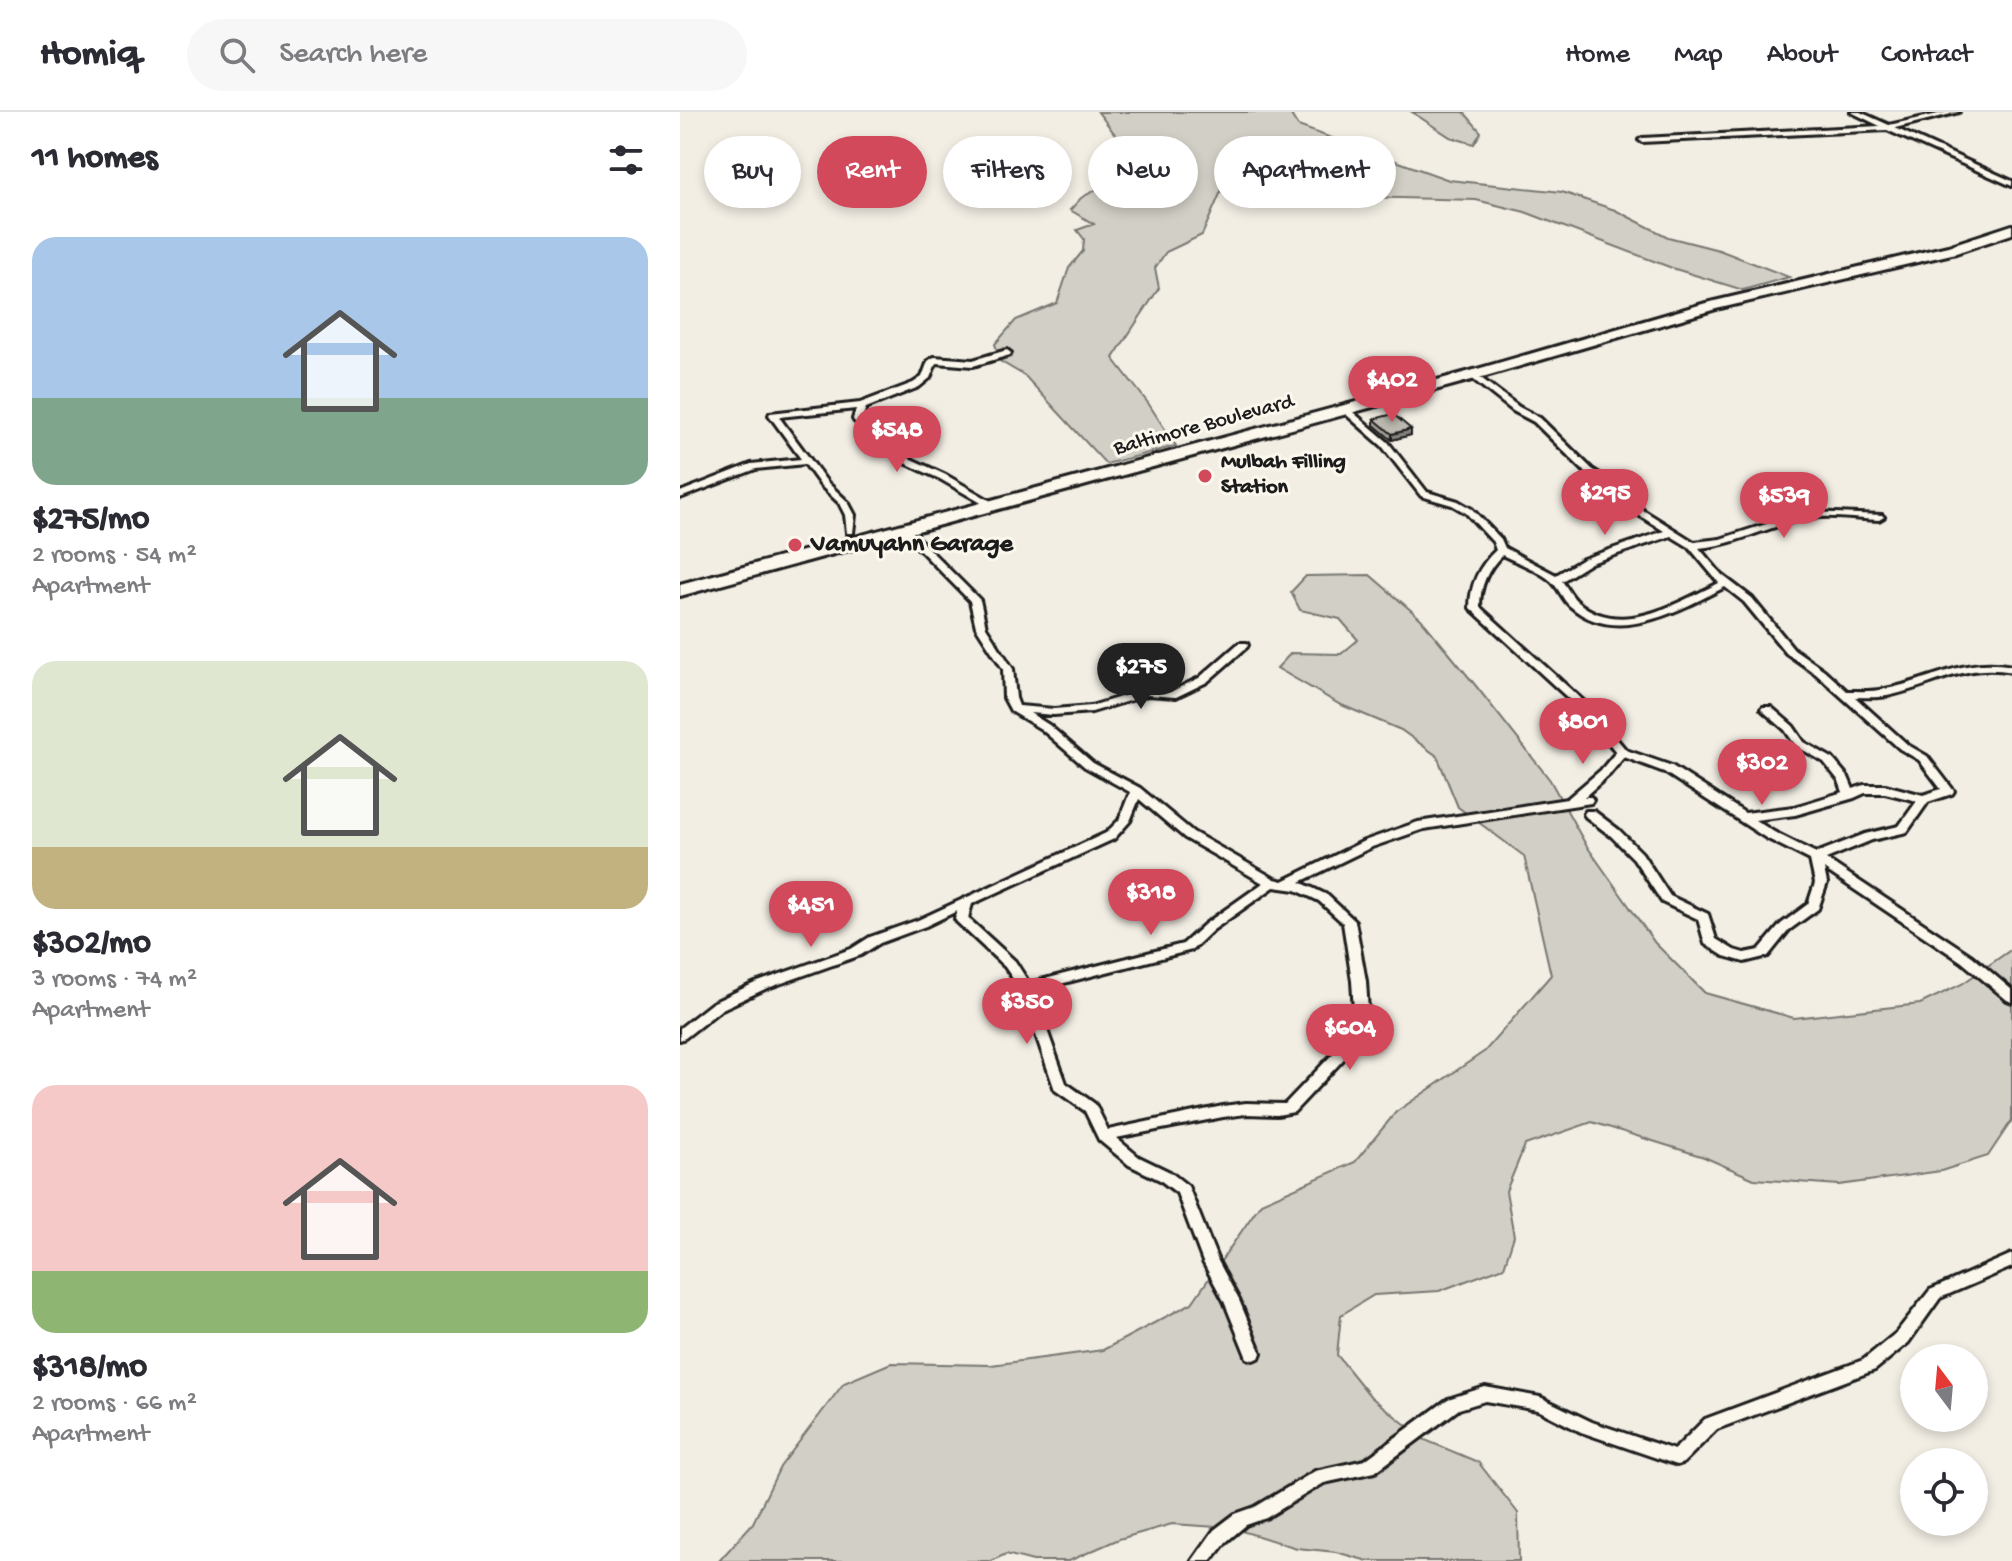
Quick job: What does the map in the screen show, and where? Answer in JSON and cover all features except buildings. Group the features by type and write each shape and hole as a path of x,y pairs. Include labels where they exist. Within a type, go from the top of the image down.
{"highway":[{"name":"Baltimore Boulevard","path":"680,590 1473,375 1711,306 1951,250 2012,229"}],"street":[{"path":"1854,112 2012,184"},
{"path":"1642,140 1886,128 1956,112"},
{"path":"850,531 850,515 843,502 824,484 773,415 862,406 916,385 926,378 932,361 937,359 973,363 1007,353"},
{"path":"1473,375 1516,409 1537,420 1589,471 1623,492 1640,512 1692,545 1726,583 1748,600 1790,651 1904,747 1923,758 1948,791 1924,799 1885,789 1864,789 1795,811 1746,817"},
{"path":"862,406 857,419 906,460 993,506"},
{"path":"1345,410 1385,444 1424,494 1455,503 1469,511 1498,541 1501,550 1556,580 1574,605 1614,622 1637,621 1661,614 1726,583"},
{"path":"680,495 754,466 808,461"},
{"path":"1692,545 1717,545 1803,516 1830,513 1879,517"},
{"path":"905,530 975,600 981,627 1008,669 1010,698 1015,709 1045,727 1089,765 1136,791 1189,835 1278,884 1298,886 1323,898 1349,921 1359,981 1362,1027 1350,1044 1289,1108 1255,1107 1193,1115 1104,1136"},
{"path":"1556,580 1587,561 1672,532"},
{"path":"1501,550 1481,575 1474,591 1475,608 1586,709 1622,752 1668,769 1793,848 1816,858 1967,959 2012,997"},
{"path":"1015,709 1054,712 1092,709 1147,692 1172,695 1203,680 1243,645"},
{"path":"1844,694 1887,692 1975,667 1997,664 2012,669"},
{"path":"1767,709 1789,728 1800,744 1828,760 1844,780 1850,795"},
{"path":"1570,803 1597,776 1608,770 1622,752"},
{"path":"680,1035 717,1006 760,986 856,952 875,940 922,923 1110,836 1124,821 1136,791"},
{"path":"1816,858 1869,837 1903,829 1924,799"},
{"path":"1026,988 1187,947 1209,927 1278,884 1368,844 1422,825 1587,800"},
{"path":"1590,814 1638,856 1666,899 1704,917 1710,941 1744,958 1763,953 1785,927 1814,906 1821,883 1816,858"},
{"path":"966,902 961,919 1010,964 1026,988 1060,1086 1090,1108 1104,1136 1134,1161 1165,1176 1183,1190 1211,1262 1253,1353"},
{"path":"1201,1561 1220,1536 1241,1519 1260,1513 1321,1476 1369,1467 1454,1404 1485,1394 1540,1404 1587,1427 1677,1458 1711,1424 1869,1365 1902,1338 1935,1294 2012,1260"}],"shaded area":[{"path":"1098,112 1304,112 1291,115 1298,126 1326,136 1214,136 1214,208 1202,235 1166,252 1155,268 1159,288 1113,358 1176,446 1106,464 1025,376 1000,361 995,344 1016,320 1057,303 1069,268 1083,251 1084,239 1077,230 1094,224 1070,210 1081,198 1088,194 1088,208 1198,208 1198,136 1116,136"},
{"path":"1412,112 1464,112 1481,132 1474,144 1450,137"},
{"path":"1396,161 1449,180 1562,192 1615,210 1668,237 1719,250 1789,277 1743,290 1672,268 1525,212 1476,200 1396,198"},
{"path":"1370,575 1421,619 1476,686 1550,780 1586,845 1655,943 1705,993 1794,1018 1920,1004 1962,984 2012,949 2012,1120 1988,1156 1941,1171 1839,1185 1754,1179 1704,1157 1592,1122 1525,1145 1506,1191 1514,1236 1504,1267 1439,1291 1374,1295 1341,1315 1337,1355 1371,1397 1425,1440 1478,1462 1518,1513 1519,1561 1368,1561 1336,1552 1297,1548 1232,1528 1172,1524 1119,1539 1069,1561 1033,1561 1006,1554 991,1561 719,1561 753,1523 780,1467 844,1383 891,1363 991,1365 1103,1350 1192,1303 1261,1203 1355,1162 1396,1112 1485,1051 1551,975 1524,856 1458,807 1437,756 1401,730 1339,704 1277,668 1291,653 1341,654 1358,640 1340,619 1300,610 1291,592 1306,576"}],"place":[{"name":"Mulbah Filling Station","path":"1205,476"},
{"name":"Vamuyahn Garage","path":"795,545"}]}
